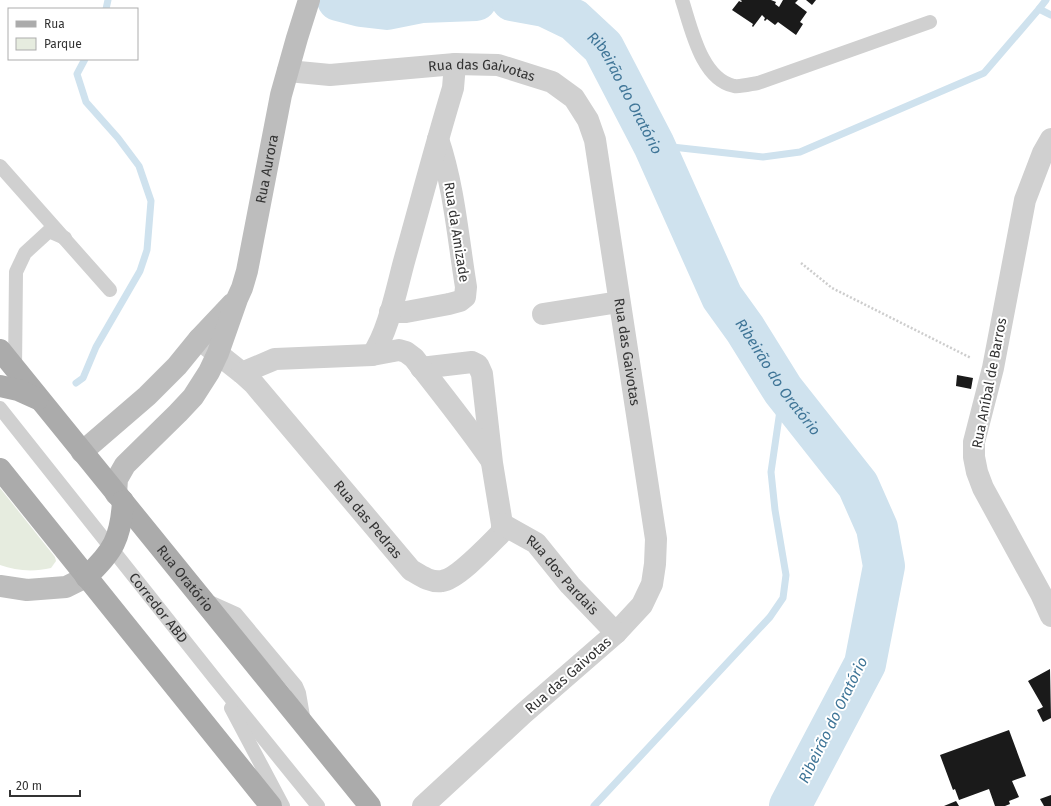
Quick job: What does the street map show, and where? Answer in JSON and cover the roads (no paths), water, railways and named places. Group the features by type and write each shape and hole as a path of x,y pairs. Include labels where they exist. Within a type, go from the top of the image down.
{"main road":[{"name":"Rua Oratório","path":"0,350 370,806"},
{"path":"0,386 18,390 41,401"},
{"path":"0,469 271,806"},
{"path":"86,577 102,562 112,549 118,535 120,528 119,497"}],"street":[{"name":"Rua Aurora","path":"119,497 117,479 126,465 193,397 209,372 218,353 247,271 281,95 307,7"},
{"name":"Rua das Gaivotas","path":"288,71 330,76 455,64 498,66 552,82 574,98 588,120 595,140 656,539 655,564 652,584 642,605 616,633 524,713 423,806"},
{"name":"Rua da Amizade","path":"372,355 383,334 390,312 453,88 455,64"},
{"name":"Rua da Amizade","path":"390,312 406,312 448,304 460,301 465,297 466,287 449,179 444,156 438,139"},
{"name":"Rua Aníbal de Barros","path":"1051,139 1043,153 1025,200 993,368 974,442 974,457 977,472 983,488 1046,592 1051,616"},
{"name":"Rua Aurora","path":"82,452 147,396 177,366 199,339 237,299"},
{"path":"543,314 619,302"},
{"name":"Rua das Pedras","path":"199,339 254,384 411,570 429,580 442,581 452,578 500,534 502,524"},
{"path":"242,373 275,360 372,355 399,350 406,352 414,358 479,443 492,463"},
{"path":"421,368 472,362 478,365 482,374 492,463 502,524"},
{"name":"Rua dos Pardais","path":"502,524 536,543 570,585 616,633"},
{"path":"0,586 27,590 66,587 86,577"}],"lane":[{"path":"682,0 698,49 710,70 721,80 734,86 758,83 930,22"},
{"path":"0,166 110,290"},
{"path":"15,369 16,272 20,261 25,252 49,231 65,238"},
{"name":"Corredor ABD","path":"0,408 318,806"},
{"path":"216,680 283,806"}],"waterway":[{"path":"106,8 108,0"},
{"name":"Ribeirão do Oratório","path":"338,0 361,6 387,9 422,2 476,0"},
{"name":"Ribeirão do Oratório","path":"512,0 545,6 574,20 603,47 654,145 722,297 745,329 783,390 858,485 877,528 884,566 865,664 790,806"},
{"path":"654,145 763,157 800,152 984,73 1046,0"},
{"path":"1039,9 1051,15"},
{"path":"76,383 83,378 96,347 140,271 147,250 151,201 139,166 118,138 86,102 77,74 84,60"},
{"path":"594,806 770,617 783,598 786,575 775,510 771,472 783,390"}]}
